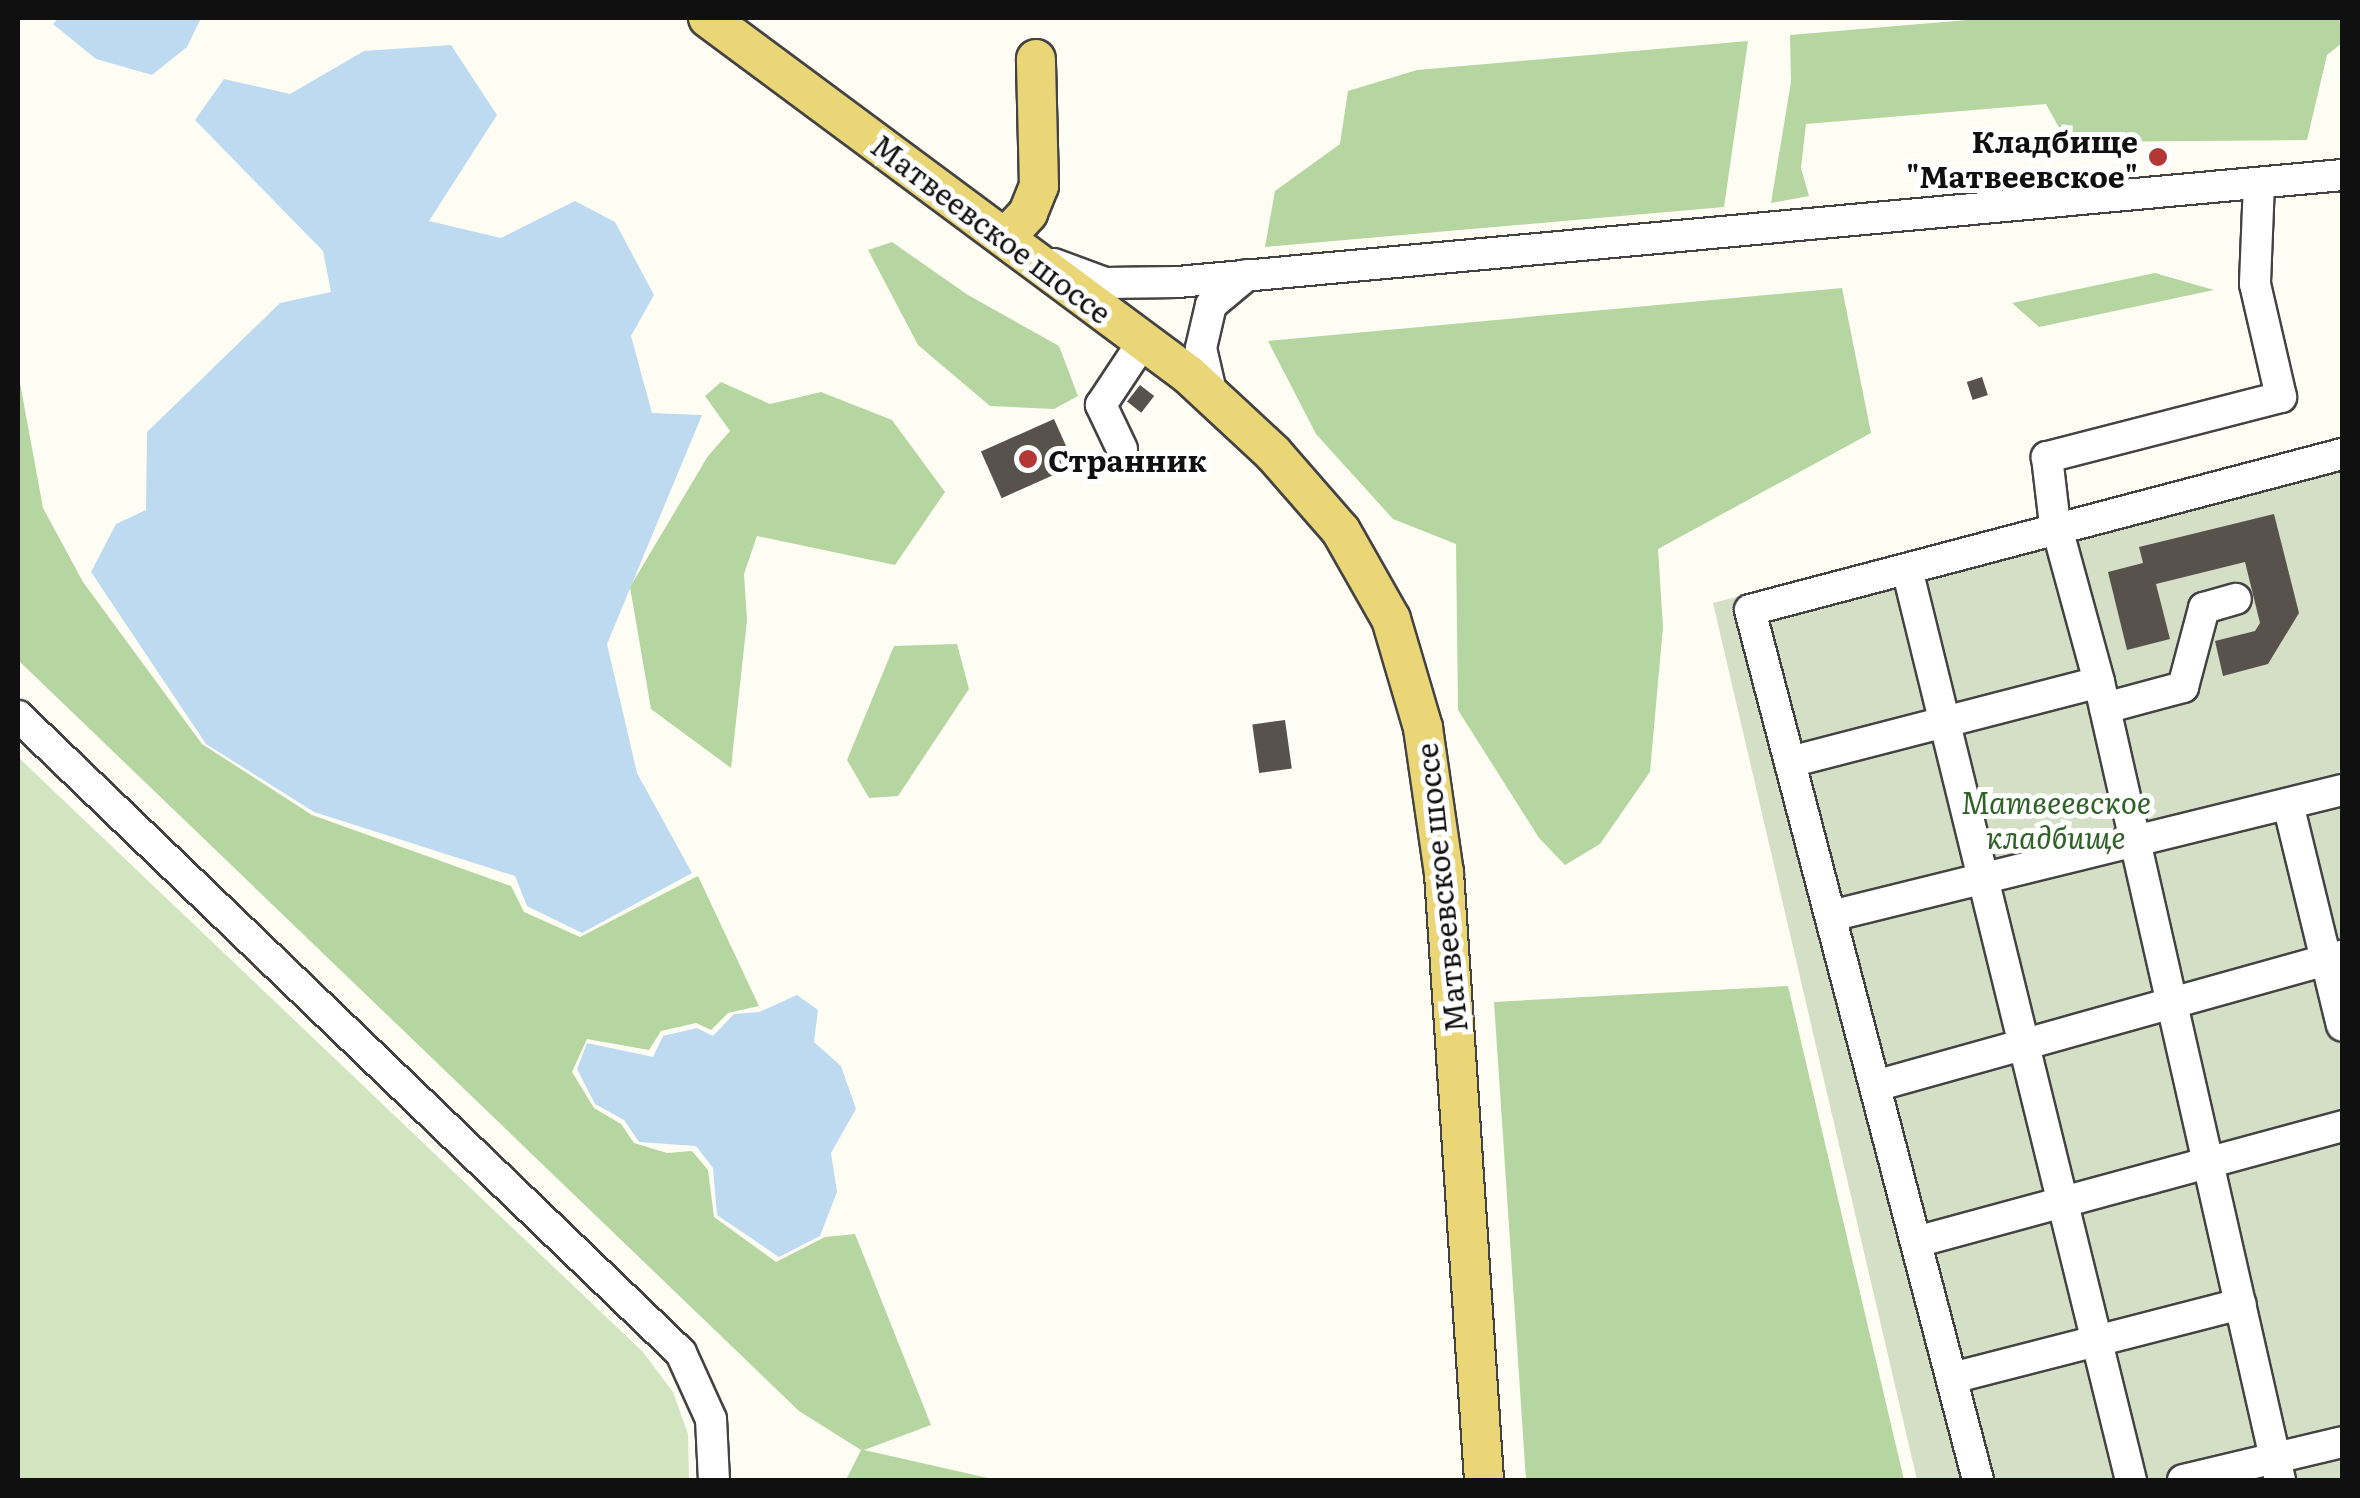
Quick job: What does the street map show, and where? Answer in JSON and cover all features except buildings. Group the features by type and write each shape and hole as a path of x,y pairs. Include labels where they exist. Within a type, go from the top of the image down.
{"main road":[{"name":"Матвеевское шоссе","path":"708,18 1144,340 1212,396 1341,531 1391,619 1424,728 1444,873 1484,1480"},
{"path":"1018,247 1039,186 1036,59"}],"street":[{"path":"1018,247 1104,283 1247,276 2342,175"},
{"path":"2259,183 2255,284 2281,396 2047,457 2059,529 2102,695 2210,1160 2277,1470"},
{"path":"1212,396 1201,348 1211,305 1247,276"},
{"path":"1122,449 1101,405 1144,340"},
{"path":"1978,1480 1750,610 2342,454"},
{"path":"1908,569 2131,1480"},
{"path":"1790,762 1945,722 2102,695 2183,687 2204,608 2236,599"},
{"path":"18,716 681,1353 711,1420 714,1480"},
{"path":"1831,916 2342,790"},
{"path":"2288,804 2334,958 2342,1026"},
{"path":"1875,1086 2172,1000 2334,958"},
{"path":"1916,1242 2342,1126"},
{"path":"1952,1378 2241,1304"},
{"path":"2184,1480 2277,1470 2342,1442"}],"green space":[{"path":"1991,18 2342,18 2342,43 2327,55 2307,140 2067,142 2046,104 1806,124 1801,168 1809,196 1771,203 1791,82 1790,35"},
{"path":"1748,41 1724,207 1265,247 1275,191 1340,144 1348,91 1417,70"},
{"path":"892,242 968,295 1059,346 1078,396 1054,409 990,406 918,345 868,250"},
{"path":"2155,273 2214,290 2039,327 2012,303"},
{"path":"1842,288 1871,433 1658,549 1663,627 1650,772 1600,844 1565,865 1539,838 1458,710 1456,544 1393,519 1316,434 1268,341"},
{"path":"18,372 43,508 83,582 202,744 312,815 511,886 524,912 580,937 698,876 759,1006 728,1013 711,1030 696,1023 661,1031 649,1050 587,1039 572,1072 594,1108 621,1124 634,1143 667,1153 692,1151 708,1170 714,1217 776,1262 825,1237 855,1234 931,1425 864,1450 997,1480 846,1480 861,1450 799,1411 18,660"},
{"path":"721,382 770,404 821,392 892,420 945,492 895,565 757,536 744,574 747,620 731,768 651,709 630,587 708,456 730,431 705,396"},
{"name":"Матвеевское кладбище","path":"2342,441 2342,1480 1917,1480 1713,603"},
{"path":"957,644 969,689 898,796 869,798 847,760 894,646"},
{"path":"18,757 643,1352 673,1392 688,1434 689,1480 18,1480"},
{"path":"1788,986 1904,1480 1526,1480 1494,1002"}],"water":[{"path":"58,18 201,18 187,47 152,75 96,59 53,24"},
{"path":"451,45 497,115 429,221 501,238 575,201 615,222 654,295 631,336 652,413 702,415 607,644 637,773 692,873 582,933 527,906 515,876 314,812 206,744 91,572 116,524 146,510 147,432 280,303 331,292 323,251 195,120 224,79 290,94 364,51"},
{"path":"797,995 818,1010 814,1042 841,1066 856,1109 831,1153 837,1192 820,1236 779,1257 717,1215 713,1168 696,1146 639,1142 624,1120 595,1104 577,1069 587,1043 653,1057 663,1036 697,1028 713,1036 734,1014 759,1012"}],"place":[{"name":"Кладбище \"Матвеевское\"","path":"2158,157"},
{"name":"Странник","path":"1028,459"}]}
